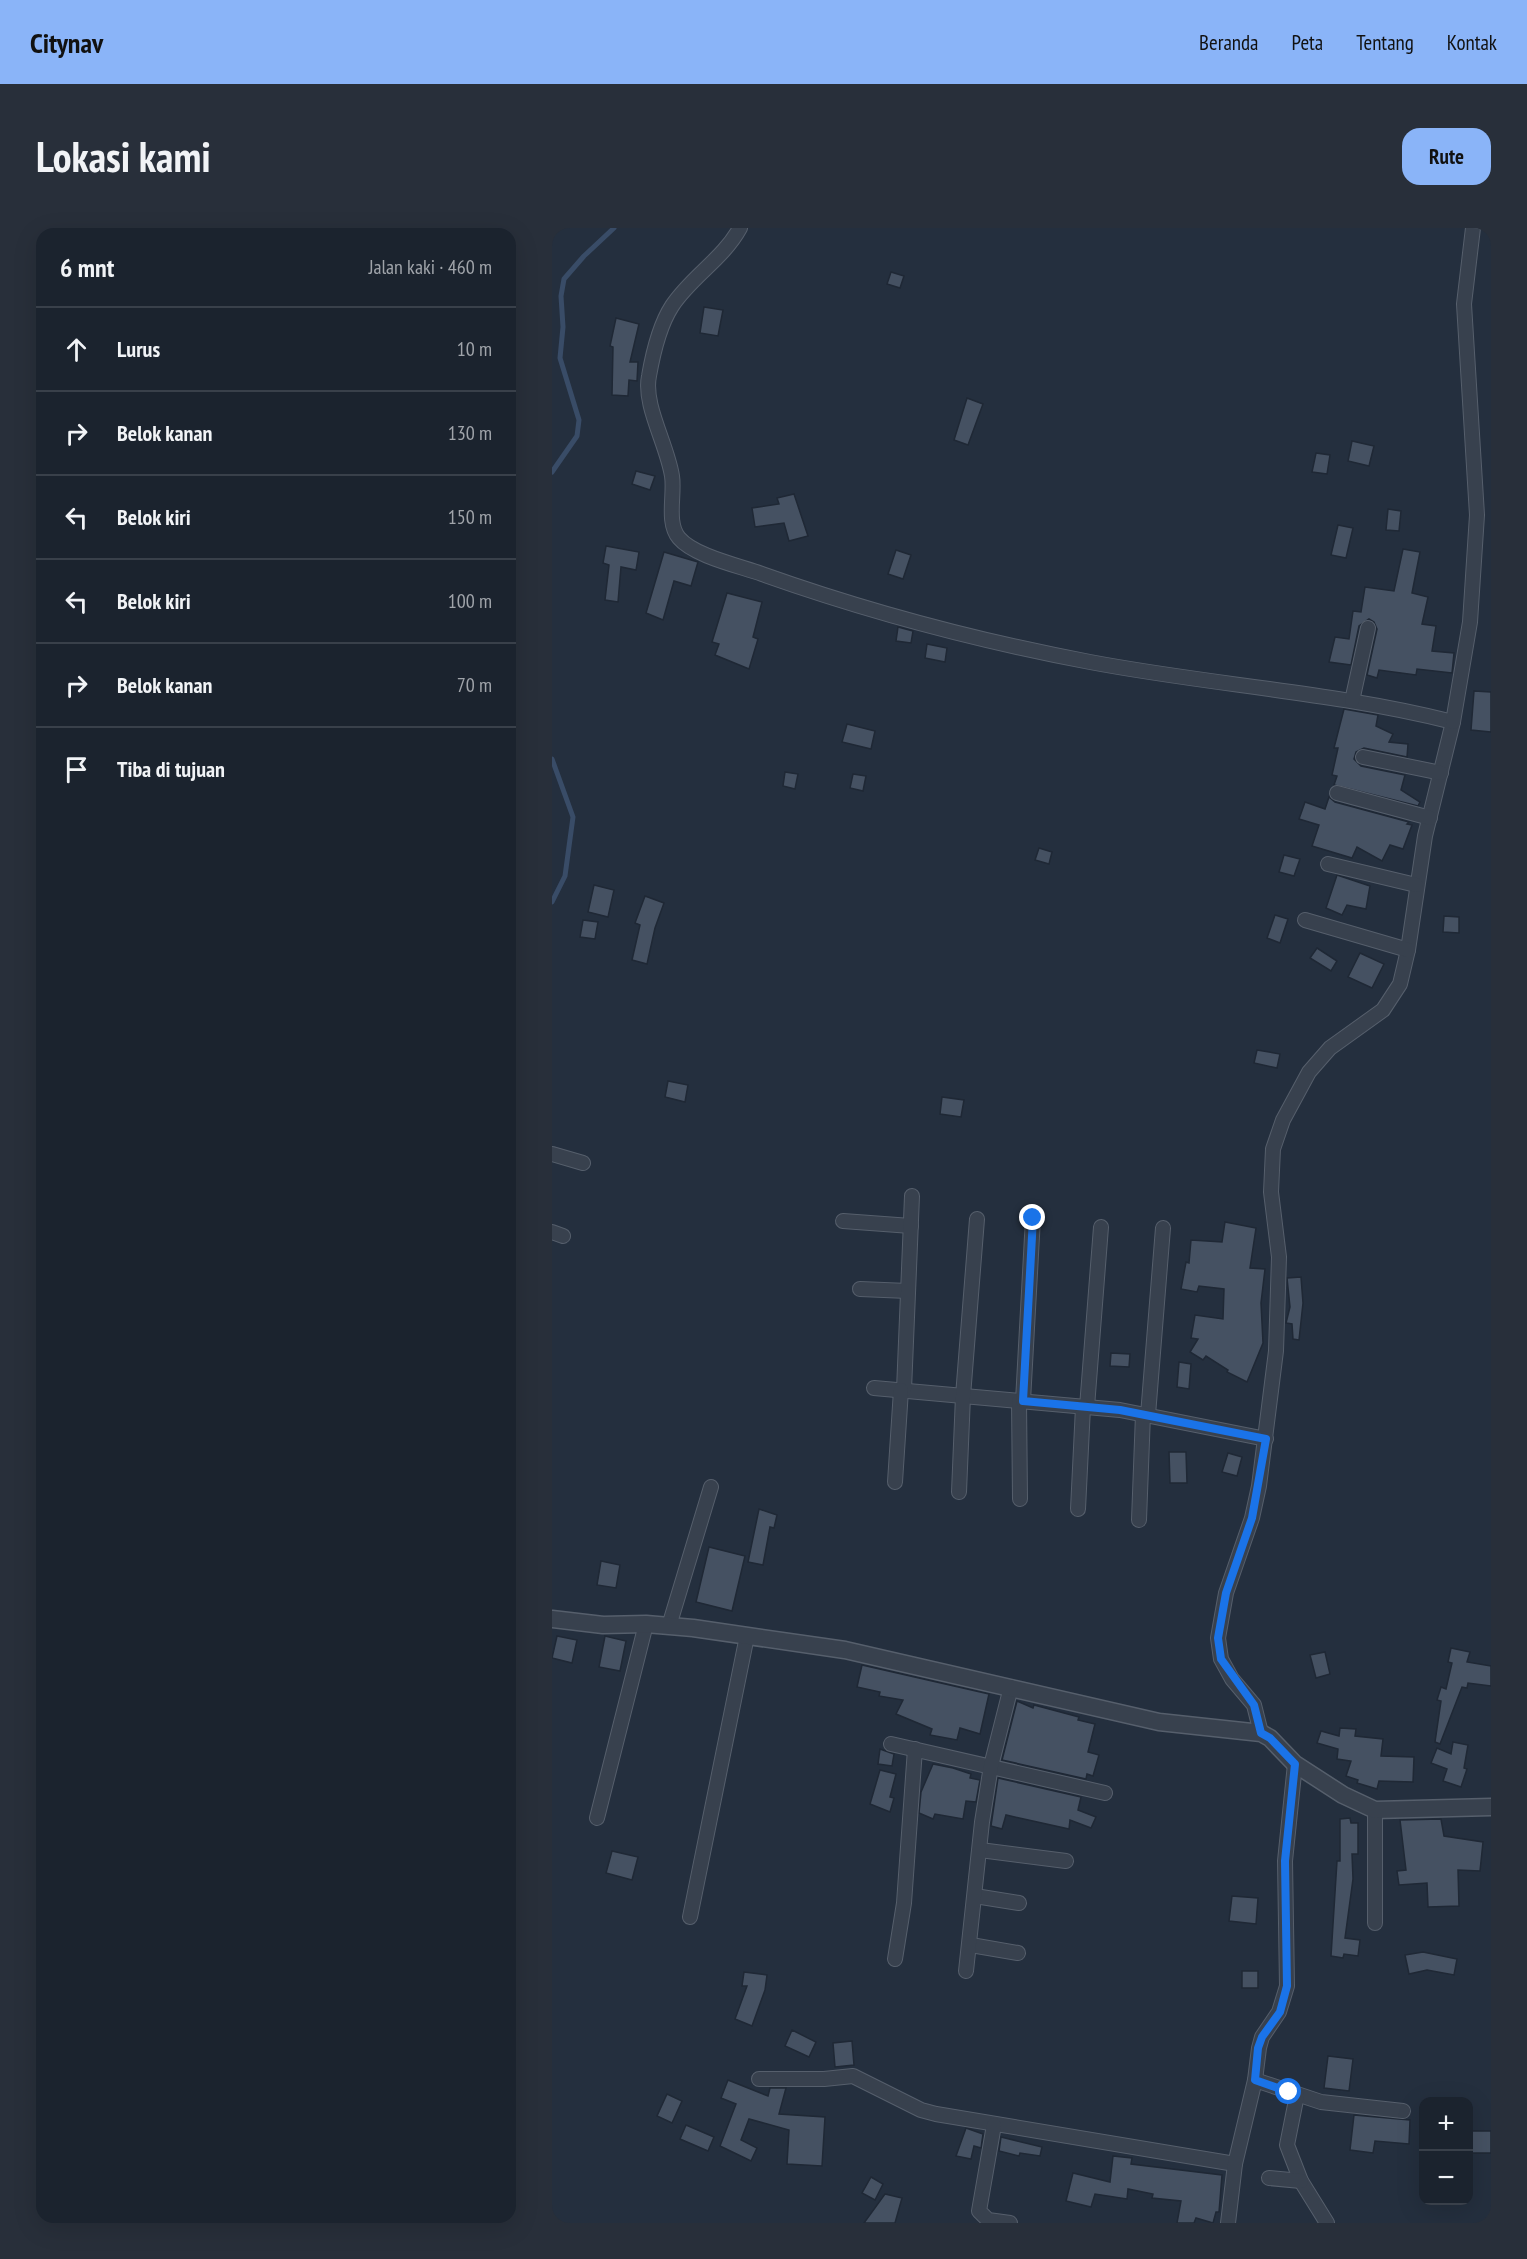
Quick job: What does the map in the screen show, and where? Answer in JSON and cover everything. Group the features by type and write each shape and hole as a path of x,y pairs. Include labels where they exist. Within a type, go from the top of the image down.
{"street":[{"path":"740,228 721,254 672,306 659,334 649,375 648,402 669,463 672,480 672,522 680,540 706,554 785,583 920,624 1088,662 1352,701 1454,722"},
{"path":"1261,1733 1254,1705 1221,1659 1218,1638 1226,1593 1252,1518 1266,1439 1279,1306 1279,1257 1270,1178 1277,1135 1300,1088 1320,1058 1337,1043 1372,1021 1392,999 1402,978 1408,950 1416,885 1454,722 1470,622 1477,515 1464,304 1473,228"},
{"path":"1352,701 1368,628"},
{"path":"1363,757 1441,773"},
{"path":"1337,793 1430,819"},
{"path":"1328,864 1416,885"},
{"path":"1305,920 1408,950"},
{"path":"552,1154 583,1163"},
{"path":"895,1482 912,1196"},
{"path":"1020,1499 1021,1401 1033,1218"},
{"path":"959,1492 963,1396 977,1219"},
{"path":"843,1221 911,1226"},
{"path":"1078,1509 1101,1227"},
{"path":"1139,1520 1162,1228"},
{"path":"860,1289 908,1291"},
{"path":"874,1388 1085,1407 1146,1415 1266,1439"},
{"path":"669,1626 711,1487"},
{"path":"552,1618 603,1625 669,1626 867,1654 1159,1722 1261,1733 1270,1738 1295,1764 1352,1799 1375,1810 1491,1807"},
{"path":"597,1818 646,1624"},
{"path":"690,1917 747,1636"},
{"path":"966,1971 971,1945 991,1766 1011,1687"},
{"path":"891,1744 1105,1793"},
{"path":"895,1959 904,1903 915,1749"},
{"path":"1228,2223 1235,2164 1255,2080 1258,2048 1262,2037 1280,2012 1287,1986 1285,1861 1295,1764"},
{"path":"1374,1923 1375,1810"},
{"path":"980,1850 1066,1861"},
{"path":"975,1896 1019,1903"},
{"path":"971,1945 1018,1953"},
{"path":"759,2079 824,2079 853,2076 921,2110 994,2125 1235,2164"},
{"path":"1255,2080 1321,2103 1403,2111"},
{"path":"1297,2095 1287,2145 1301,2181 1327,2223"},
{"path":"994,2125 979,2211 988,2220 1010,2223"},
{"path":"1269,2178 1301,2181"}],"building":[{"path":"891,272 904,276 900,288 887,284"},
{"path":"704,307 723,310 718,336 700,333"},
{"path":"616,318 639,324 630,362 638,362 637,381 629,380 628,396 612,395 613,347 610,346"},
{"path":"967,398 983,404 968,445 954,440"},
{"path":"1352,441 1374,446 1369,466 1348,461"},
{"path":"1316,453 1330,455 1327,474 1312,472"},
{"path":"636,471 655,476 650,490 632,484"},
{"path":"794,494 808,536 789,541 784,523 755,527 752,508 779,504 777,498"},
{"path":"1388,509 1401,511 1399,531 1386,530"},
{"path":"1338,525 1353,528 1346,558 1331,555"},
{"path":"606,546 639,552 636,570 621,567 618,602 605,600 609,565 603,563"},
{"path":"1403,549 1420,552 1412,593 1428,597 1422,624 1436,626 1432,651 1454,653 1452,673 1417,669 1416,675 1379,670 1377,678 1367,675 1377,629 1374,622 1369,619 1359,626 1351,665 1329,662 1335,637 1349,639 1353,611 1361,612 1365,587 1394,591"},
{"path":"896,550 911,555 903,579 888,574"},
{"path":"664,552 698,562 691,586 674,581 663,620 646,613"},
{"path":"727,593 762,602 753,637 758,639 749,669 715,655 719,644 712,642"},
{"path":"898,627 913,631 911,643 896,641"},
{"path":"927,644 947,648 945,662 925,658"},
{"path":"1474,691 1491,692 1491,732 1471,730"},
{"path":"1344,709 1378,715 1376,726 1393,734 1389,742 1408,744 1407,757 1364,748 1356,752 1354,759 1361,766 1405,775 1401,790 1420,802 1418,806 1334,785 1337,776 1332,775 1338,748 1334,748"},
{"path":"847,724 875,731 871,749 842,742"},
{"path":"785,772 798,774 795,789 783,786"},
{"path":"853,774 866,776 863,791 850,788"},
{"path":"1329,797 1335,802 1409,822 1407,824 1412,825 1403,849 1390,845 1382,861 1357,847 1352,858 1312,846 1319,825 1299,819 1305,802 1325,809"},
{"path":"1039,848 1052,852 1049,864 1035,860"},
{"path":"1284,855 1300,859 1294,876 1279,872"},
{"path":"1337,875 1370,886 1366,909 1347,905 1342,915 1326,908"},
{"path":"594,885 614,890 608,917 588,912"},
{"path":"645,896 664,903 655,928 647,964 632,960 640,925 635,923"},
{"path":"1275,915 1288,919 1280,943 1267,938"},
{"path":"1444,916 1459,917 1459,933 1443,932"},
{"path":"583,920 598,922 595,939 580,937"},
{"path":"1317,948 1337,961 1331,971 1310,958"},
{"path":"1360,953 1384,964 1372,988 1348,977"},
{"path":"1257,1050 1280,1054 1277,1068 1254,1063"},
{"path":"668,1081 688,1085 685,1102 665,1097"},
{"path":"942,1097 964,1100 961,1117 940,1114"},
{"path":"1225,1222 1256,1228 1250,1268 1265,1269 1261,1303 1263,1343 1247,1382 1227,1372 1228,1370 1206,1356 1203,1360 1190,1352 1198,1339 1191,1338 1195,1315 1223,1319 1224,1289 1199,1286 1197,1292 1181,1289 1186,1262 1189,1263 1191,1240 1222,1242"},
{"path":"1301,1277 1303,1303 1299,1340 1293,1339 1292,1324 1286,1323 1290,1307 1287,1278"},
{"path":"1111,1353 1130,1354 1129,1367 1110,1366"},
{"path":"1179,1362 1191,1364 1189,1389 1177,1387"},
{"path":"1169,1452 1186,1452 1187,1483 1170,1483"},
{"path":"1228,1453 1242,1457 1237,1476 1222,1472"},
{"path":"759,1509 777,1515 774,1528 770,1527 763,1565 748,1562"},
{"path":"709,1547 745,1556 732,1611 696,1602"},
{"path":"601,1561 620,1565 616,1588 597,1585"},
{"path":"557,1636 577,1640 572,1663 552,1658"},
{"path":"605,1636 626,1641 620,1671 599,1667"},
{"path":"1451,1648 1470,1652 1467,1662 1491,1666 1491,1686 1468,1683 1467,1688 1462,1687 1440,1744 1435,1742 1441,1701 1437,1700 1441,1687 1446,1689 1452,1663 1448,1662"},
{"path":"1325,1652 1330,1674 1316,1678 1310,1655"},
{"path":"862,1665 989,1694 980,1734 960,1728 957,1740 930,1735 932,1729 896,1714 903,1700 879,1696 880,1692 857,1687"},
{"path":"1017,1701 1033,1708 1034,1705 1079,1717 1078,1720 1095,1724 1088,1752 1099,1755 1093,1776 1087,1774 1086,1779 1002,1760"},
{"path":"1340,1728 1356,1729 1355,1736 1383,1739 1381,1756 1414,1757 1413,1782 1379,1781 1377,1789 1357,1783 1358,1780 1346,1776 1351,1761 1337,1759 1338,1749 1317,1743 1321,1731 1339,1736"},
{"path":"1453,1742 1468,1745 1464,1768 1467,1769 1461,1787 1443,1781 1447,1769 1431,1763 1437,1748 1451,1754"},
{"path":"880,1749 894,1754 892,1766 878,1764"},
{"path":"933,1764 971,1774 970,1778 980,1780 976,1802 966,1801 963,1819 935,1814 933,1819 919,1813 921,1792"},
{"path":"880,1770 896,1774 890,1797 894,1798 890,1812 870,1804"},
{"path":"998,1778 1081,1797 1078,1810 1096,1817 1091,1828 1070,1820 1069,1829 1006,1815 1002,1829 991,1826"},
{"path":"1350,1818 1351,1823 1358,1823 1358,1854 1352,1854 1353,1879 1345,1938 1360,1940 1358,1956 1344,1954 1343,1958 1331,1956 1337,1861 1340,1861 1340,1819"},
{"path":"1441,1819 1444,1836 1483,1842 1480,1871 1458,1870 1459,1906 1428,1907 1427,1883 1399,1885 1397,1871 1406,1870 1400,1820"},
{"path":"612,1851 638,1857 632,1880 606,1873"},
{"path":"1232,1896 1258,1898 1256,1924 1229,1921"},
{"path":"1423,1952 1457,1959 1454,1975 1427,1970 1409,1974 1405,1955"},
{"path":"1242,1971 1258,1971 1258,1988 1242,1988"},
{"path":"744,1972 767,1975 765,1990 752,2026 735,2019 747,1986 742,1986"},
{"path":"792,2030 816,2042 809,2057 785,2046"},
{"path":"852,2041 854,2065 835,2067 833,2043"},
{"path":"1328,2056 1353,2059 1349,2091 1324,2088"},
{"path":"728,2080 768,2096 770,2088 786,2088 779,2114 825,2117 822,2166 787,2164 789,2130 749,2119 741,2140 757,2148 751,2161 720,2146 736,2104 721,2098"},
{"path":"667,2094 682,2101 672,2123 657,2116"},
{"path":"1354,2115 1410,2120 1409,2144 1375,2141 1373,2153 1350,2150"},
{"path":"686,2125 714,2137 708,2151 680,2139"},
{"path":"966,2128 983,2134 981,2148 974,2146 971,2159 956,2156"},
{"path":"1473,2131 1491,2131 1491,2153 1473,2153"},
{"path":"1001,2137 1042,2147 1040,2156 1020,2153 1019,2156 999,2151"},
{"path":"1113,2156 1132,2158 1131,2164 1222,2175 1219,2212 1216,2212 1213,2223 1196,2218 1194,2223 1177,2223 1181,2201 1152,2198 1153,2194 1128,2189 1127,2199 1095,2194 1091,2207 1066,2201 1073,2173 1110,2182"},
{"path":"871,2177 883,2184 875,2200 862,2193"},
{"path":"885,2194 902,2198 895,2223 864,2223"}],"waterway":[{"path":"552,472 577,436 579,420 560,358 563,327 561,296 564,279 584,256 614,228"},
{"path":"552,759 573,817 565,876 552,902"}],"route":[{"path":"1033,1218 1023,1401 1120,1410 1266,1439 1252,1518 1226,1593 1218,1638 1225,1669 1254,1705 1261,1733 1270,1738 1295,1764 1285,1861 1287,1986 1280,2012 1262,2037 1258,2048 1255,2080 1289,2092"}]}
